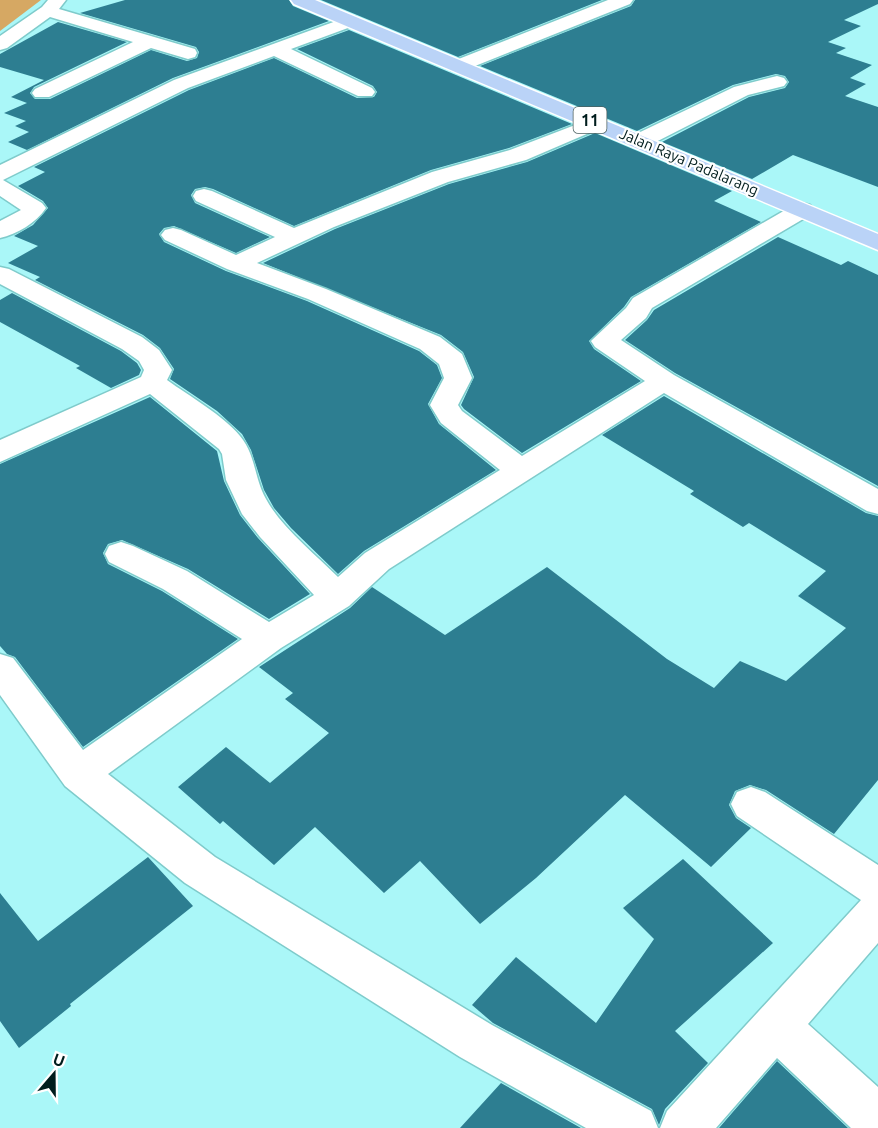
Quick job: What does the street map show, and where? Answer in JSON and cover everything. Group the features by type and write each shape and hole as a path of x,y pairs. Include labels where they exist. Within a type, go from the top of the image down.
{"highway":[{"name":"Jalan Raya Padalarang","path":"300,0 878,243"}],"street":[{"path":"458,66 624,0"},
{"path":"0,44 53,5 188,53"},
{"path":"0,174 181,84 350,21"},
{"path":"42,93 151,41"},
{"path":"275,49 364,92"},
{"path":"640,141 741,91 777,82"},
{"path":"236,264 293,236 440,177 518,155 596,123"},
{"path":"0,186 34,208 30,214 0,231"},
{"path":"204,196 293,236"},
{"path":"802,210 642,303 637,312 604,341 664,381 878,503"},
{"path":"173,235 236,264 317,294 435,347 452,360 458,378 444,405 451,417 521,470"},
{"path":"0,274 132,343 149,356 158,370 152,382 0,452"},
{"path":"79,774 269,639 337,597 377,561 664,381"},
{"path":"152,382 229,442 237,454 241,480 253,506 271,529 337,597"},
{"path":"121,554 175,580 269,639"},
{"path":"0,668 79,774 200,870 476,1041 634,1128"},
{"path":"751,804 878,888"},
{"path":"684,1128 878,912"},
{"path":"776,1026 878,1120"}],"shaded area":[{"path":"0,0 41,0 0,31"}],"building":[{"path":"125,0 289,0 293,6 329,21 173,78 27,150 8,142 29,132 15,126 26,121 4,113 27,103 11,97 44,80 0,67 0,54 58,22 127,42 34,87 30,93 35,99 50,99 151,50 187,61 197,58 199,52 196,47 80,13"},
{"path":"321,0 602,0 458,57"},
{"path":"635,0 878,0 878,4 844,20 861,26 828,42 846,48 836,53 872,65 850,78 866,84 845,96 878,107 878,187 793,155 752,179 662,142 749,97 785,88 789,82 785,76 776,74 733,85 637,131 480,66 631,6"},
{"path":"349,30 572,124 509,148 431,170 294,226 213,189 205,187 195,189 191,195 195,203 270,237 236,253 174,226 164,228 159,234 164,242 226,271 307,301 419,351 437,365 442,378 428,404 439,424 496,470 364,551 338,574 274,508 264,490 251,450 242,434 217,411 170,379 174,369 160,348 143,335 35,280 40,277 8,263 38,246 14,236 33,225 48,208 43,201 18,186 45,172 34,167 189,90 274,58 357,98 374,97 377,92 373,86 297,49"},
{"path":"595,133 732,191 714,201 761,222 631,297 624,307 589,341 594,349 641,381 522,453 461,405 474,377 463,352 441,335 263,263 335,229 449,184 527,162"},
{"path":"778,237 841,265 848,261 878,275 878,486 675,373 625,340 647,320 654,310"},
{"path":"12,293 121,351 137,363 141,370 139,375 111,388 76,368 80,366 0,322 0,300"},
{"path":"664,396 866,513 878,516 878,780 834,834 766,790 750,785 735,791 729,805 736,818 751,828 711,867 625,795 536,878 480,924 420,861 384,893 315,827 274,865 223,821 220,824 178,787 226,747 270,783 329,733 285,699 293,693 259,667 350,608 372,587 445,635 547,567 667,659 714,688 740,661 786,681 846,628 798,596 826,571 749,523 743,527 690,494 694,491 602,435"},
{"path":"150,397 217,451 224,481 240,515 310,594 269,619 188,569 122,540 108,544 103,553 108,564 162,591 238,639 83,747 15,657 7,654 0,646 0,464"},
{"path":"148,857 193,906 70,1004 71,1006 19,1048 0,1021 0,893 38,941"},
{"path":"683,859 773,943 675,1031 708,1063 665,1109 659,1125 652,1109 493,1023 472,1005 516,957 596,1023 654,939 623,908"},
{"path":"777,1061 848,1128 719,1128"},
{"path":"501,1083 581,1128 460,1128"}]}
